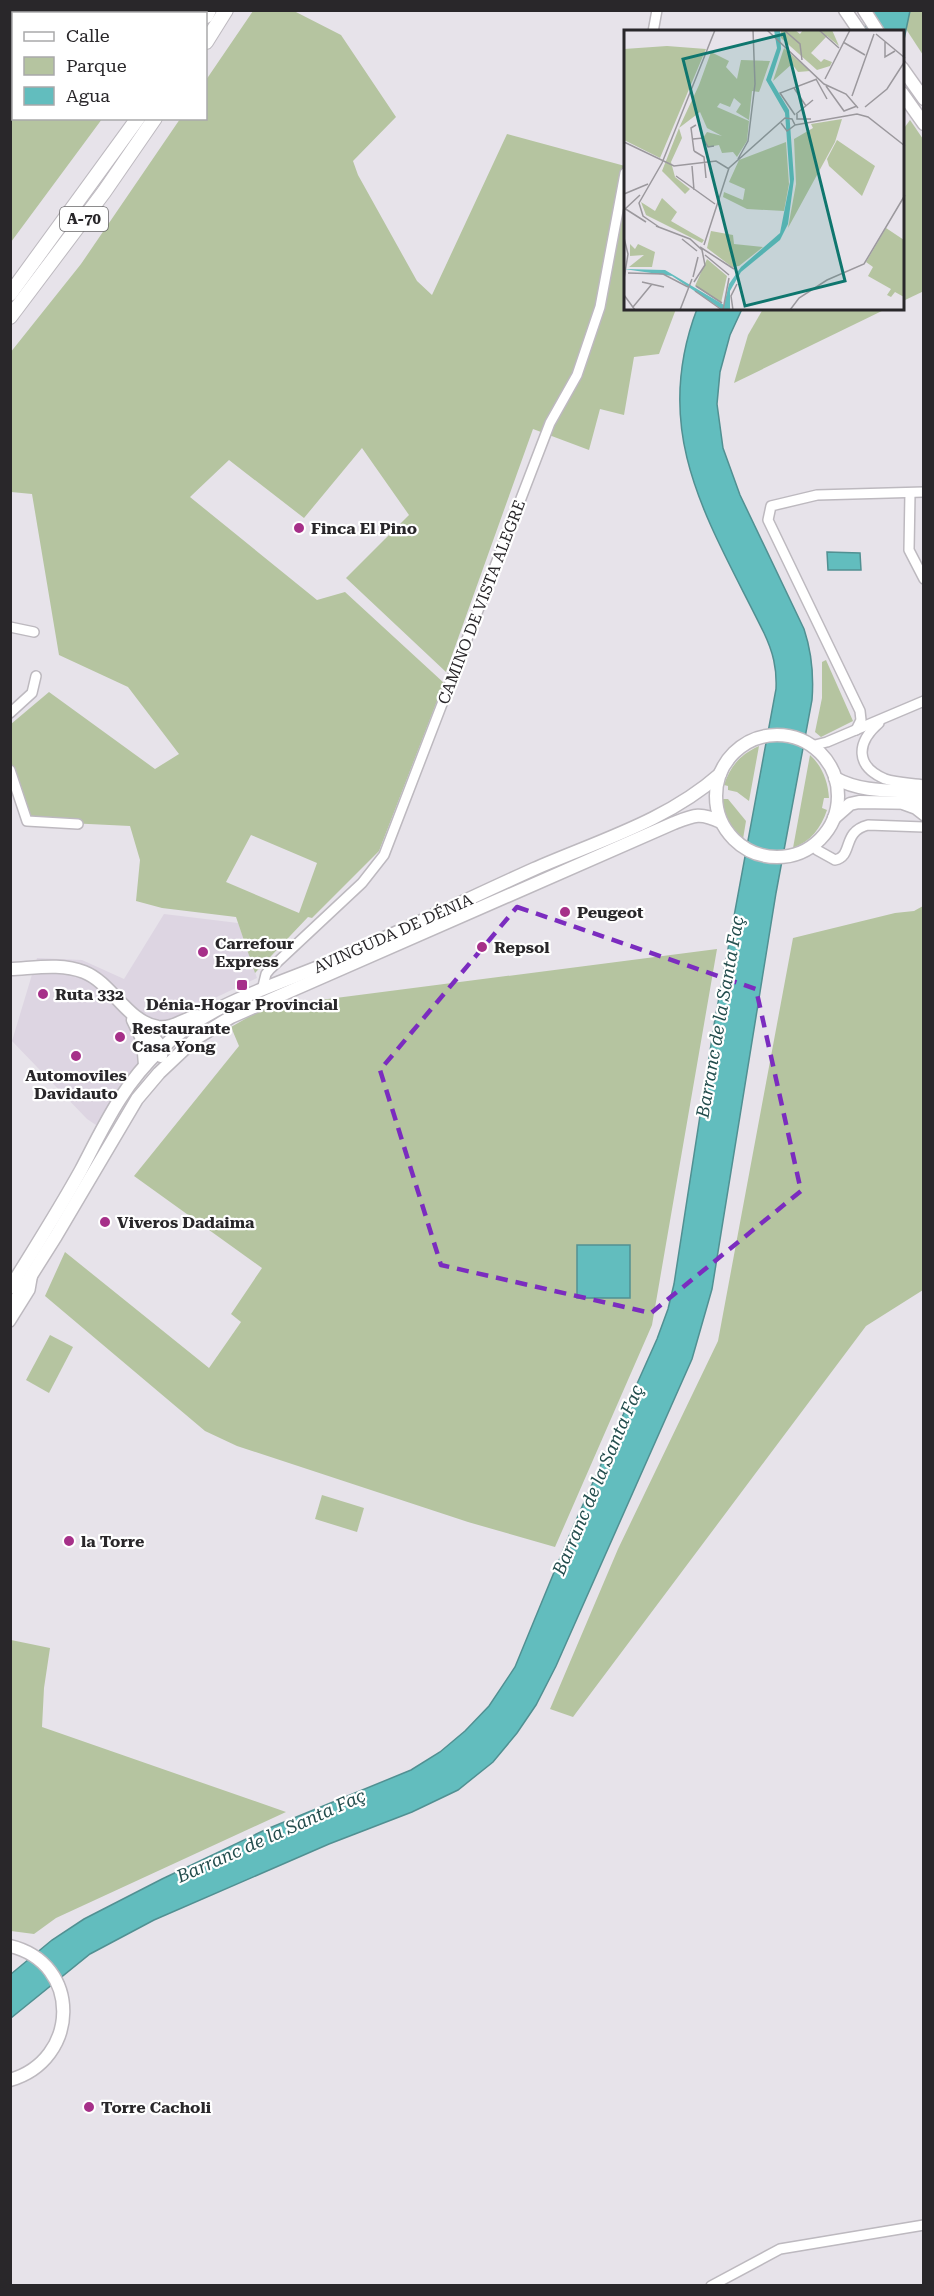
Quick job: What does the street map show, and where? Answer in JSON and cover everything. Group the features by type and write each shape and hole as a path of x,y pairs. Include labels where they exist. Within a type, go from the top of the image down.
{"highway":[{"path":"207,40 226,10"},
{"name":"A-70","path":"10,294 137,120"},
{"name":"A-70","path":"10,317 97,201 154,120"}],"main road":[{"path":"864,10 877,30"},
{"path":"847,12 859,30"},
{"path":"904,70 924,99"},
{"path":"904,94 924,124"},
{"path":"834,818 837,802 835,778 825,760 809,745 791,737 763,737 739,748 720,774 716,801 721,822 742,846 760,855 771,857 791,855 814,844 826,832 834,818 850,804 896,801 924,803"},
{"name":"AVINGUDA DE DÉNIA","path":"10,1287 81,1170 101,1129 126,1087 162,1048 211,1014 262,990 665,813 700,791 720,774"},
{"path":"835,778 854,787 870,790 924,792"},
{"name":"AVINGUDA DE DÉNIA","path":"10,1309 137,1099 159,1073 195,1039 231,1017 674,823 697,814 709,816 721,822"},
{"path":"10,969 68,967 87,973 149,1024 174,1026 191,1017 211,1014"},
{"path":"126,1007 143,1041 145,1065"},
{"path":"121,1127 123,1111 159,1060 162,1048 136,1015"},
{"path":"10,1946 30,1953 47,1968 59,1988 64,2014 60,2037 54,2048 39,2066 29,2073 10,2080"}],"street":[{"path":"653,30 657,10"},
{"name":"CAMINO DE VISTA ALEGRE","path":"262,990 266,974 270,969 362,883 384,855 550,423 578,375 600,307 624,178"},
{"path":"884,719 867,718 860,711 768,520 771,506 817,495 924,492"},
{"path":"910,493 909,550 924,579"},
{"path":"10,627 34,632"},
{"path":"10,713 32,693 36,676"},
{"path":"809,745 827,742 924,701"},
{"path":"856,730 861,720 860,711"},
{"path":"884,719 864,739 862,746 864,762 869,769 886,779 924,785"},
{"path":"10,770 27,821 78,824"},
{"path":"896,801 915,809 924,816"},
{"path":"814,844 816,849 835,860 846,853 849,838 861,827 868,825 923,827 924,822"},
{"name":"AVINGUDA DE DÉNIA","path":"10,1322 30,1290 33,1273"},
{"path":"711,2286 780,2249 924,2225"}],"highlighted area":[{"path":"517,907 756,989 801,1191 651,1313 441,1265 380,1070"}],"shaded area":[{"path":"164,914 238,923 257,978 166,1021 96,1125 87,1119 12,1041 37,958 82,960 124,979"}],"green space":[{"path":"11,10 182,11 12,12 12,120 101,120 11,242"},
{"path":"253,11 294,11 341,35 396,117 353,161 358,175 417,281 432,295 507,134 624,166 624,310 676,310 659,354 634,357 624,415 600,409 589,450 533,429 446,672 346,578 409,515 362,448 304,518 229,460 190,497 317,600 345,592 444,683 379,851 312,918 308,917 255,973 236,917 162,908 136,901 140,860 130,826 27,821 11,770 11,724 49,692 155,769 179,754 128,687 59,655 32,494 11,492 10,353 81,264 179,120 207,120 207,79","holes":["251,835 317,863 299,913 226,882"]},
{"path":"910,11 923,11 923,55 906,29"},
{"path":"910,120 923,139 924,291 904,301 904,128"},
{"path":"762,310 884,310 734,383 748,335"},
{"path":"826,660 853,721 821,737 815,732 822,698 822,662"},
{"path":"759,746 749,801 737,792 728,790 728,786 724,785 737,761"},
{"path":"810,755 818,764 826,780 829,798 824,798 822,808 827,810 822,823 814,833 805,842 793,848"},
{"path":"722,799 728,799 746,821 743,839 728,821"},
{"path":"923,906 923,1290 866,1326 573,1717 550,1709 618,1549 718,1341 793,938 895,913 914,911"},
{"path":"717,949 652,1325 555,1547 468,1522 237,1446 205,1431 45,1296 65,1252 209,1368 241,1322 231,1314 262,1268 134,1176 239,1046 231,1027 266,1007"},
{"path":"50,1335 73,1347 49,1393 26,1380"},
{"path":"322,1495 364,1508 357,1532 315,1519"},
{"path":"11,1640 50,1648 44,1688 42,1727 286,1812 56,1918 34,1934 11,1931"}],"water":[{"path":"869,11 910,11 904,39 904,30 864,30"},
{"name":"Barranc de la Santa Faç","path":"697,310 742,310 730,335 720,372 717,404 723,448 740,495 804,629 811,655 813,681 812,700 776,893 712,1289 692,1359 556,1666 536,1705 493,1762 458,1790 412,1812 329,1844 154,1920 90,1954 11,2018 11,1974 52,1940 84,1919 267,1829 411,1770 440,1752 465,1731 489,1706 515,1667 569,1536 657,1339 674,1284 715,1019 776,689 774,660 770,647 706,515 692,477 683,438 680,397 684,355"},
{"path":"827,552 860,553 861,570 828,570"},
{"path":"577,1245 630,1245 630,1298 577,1298"}],"place":[{"name":"Finca El Pino","path":"299,528"},
{"name":"Peugeot","path":"565,912"},
{"name":"Repsol","path":"482,947"},
{"name":"Carrefour Express","path":"203,952"},
{"name":"Dénia-Hogar Provincial","path":"242,985"},
{"name":"Ruta 332","path":"43,994"},
{"name":"Restaurante Casa Yong","path":"120,1037"},
{"name":"Automoviles Davidauto","path":"76,1056"},
{"name":"Viveros Dadaima","path":"105,1222"},
{"name":"la Torre","path":"69,1541"},
{"name":"Torre Cacholi","path":"89,2107"}]}
